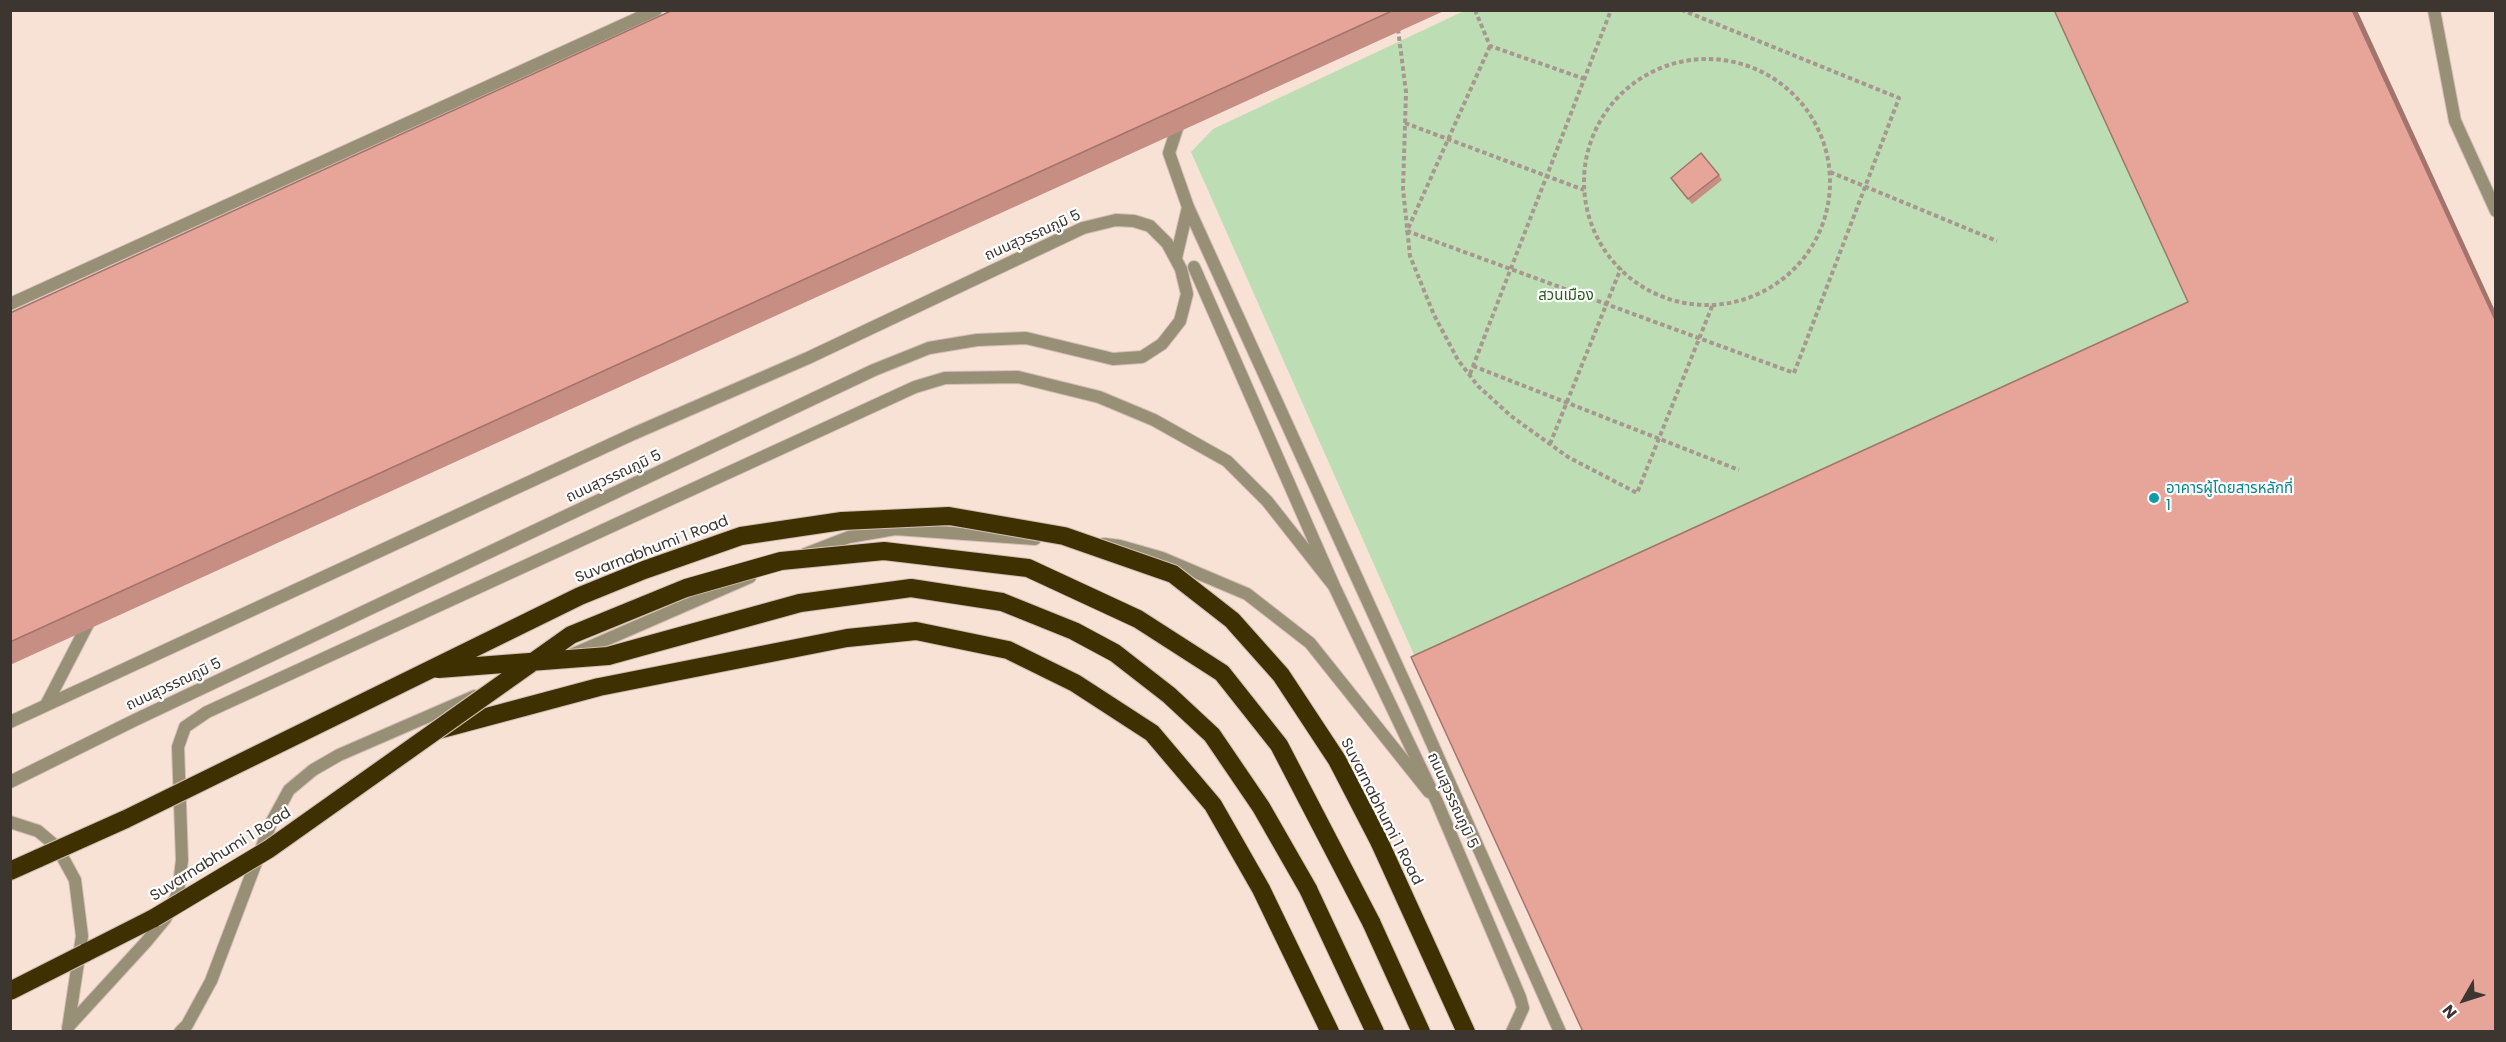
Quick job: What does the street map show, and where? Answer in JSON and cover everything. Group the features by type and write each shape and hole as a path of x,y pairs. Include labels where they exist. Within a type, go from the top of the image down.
{"highway":[{"name":"Suvarnabhumi 1 Road","path":"10,871 126,819 580,596 644,570 741,536 842,521 949,516 1064,536 1173,574 1232,620 1281,675 1337,760 1379,841 1466,1032"},
{"name":"Suvarnabhumi 1 Road","path":"10,991 154,918 270,849 570,634 686,588 781,561 884,551 1028,568 1138,619 1222,674 1279,745 1371,922 1421,1032"},
{"name":"Suvarnabhumi 1 Road","path":"428,670 608,656 800,603 911,588 1002,602 1074,631 1115,653 1169,695 1212,735 1262,807 1308,889 1375,1032"},
{"name":"Suvarnabhumi 1 Road","path":"438,730 599,687 847,638 915,631 1008,650 1075,683 1152,733 1213,805 1261,889 1330,1032"}],"street":[{"path":"10,304 656,10"},
{"path":"2434,10 2455,121 2496,211"},
{"name":"ถนนสุวรรณภูมิ 5","path":"1188,106 1181,114 1169,153 1188,207 1419,714 1560,1032"},
{"path":"1176,258 1188,207"},
{"name":"ถนนสุวรรณภูมิ 5","path":"10,722 633,434 808,358 1083,228 1116,220 1134,220 1150,226 1167,243 1181,269 1187,294 1179,321 1162,344 1142,357 1113,359 1026,338 977,340 929,348 874,370 156,710 10,782"},
{"name":"ถนนสุวรรณภูมิ 5","path":"1176,258 1223,280"},
{"path":"1194,267 1334,586"},
{"path":"68,1029 165,919 178,893 182,860 178,747 185,726 207,712 915,387 945,378 1018,377 1099,397 1154,420 1227,461 1267,501 1334,586"},
{"path":"180,1032 187,1025 211,981 271,823 288,790 313,770 372,741 792,559 849,537 895,529 1120,546 1162,558 1247,594 1310,643 1437,802"},
{"name":"ถนนสุวรรณภูมิ 5","path":"1334,586 1437,802 1520,997 1523,1008 1512,1032"},
{"path":"46,705 96,607"},
{"path":"10,822 38,831 57,847 75,880 82,936 68,1029"}],"path":[{"path":"1407,231 1490,46 1475,10"},
{"path":"1470,375 1611,10"},
{"path":"1407,231 1794,373 1899,98 1682,10"},
{"path":"1398,22 1406,92 1403,189 1410,255 1434,315 1458,360 1478,386 1510,416 1568,457 1637,493 1713,304"},
{"path":"1490,46 1585,79"},
{"path":"1703,58 1742,63 1778,80 1806,108 1826,145 1831,187 1822,228 1800,264 1768,290 1728,304 1686,303 1646,289 1614,262 1593,228 1584,190 1587,151 1603,114 1629,85 1664,66 1703,58"},
{"path":"1405,123 1584,190"},
{"path":"1829,172 1997,241"},
{"path":"1550,444 1621,268"},
{"path":"1473,366 1739,470"}],"green space":[{"name":"สวนเมือง","path":"1464,11 2058,11 2201,320 1423,675 1191,152 1213,129"}],"building":[{"path":"673,10 1394,10 10,642 10,313"},
{"name":"อาคารผู้โดยสารหลักที่ 1","path":"2054,10 2352,10 2496,322 2496,1032 1583,1032 1411,657 2188,302"},
{"path":"1701,153 1719,175 1688,199 1671,178"}],"place":[{"name":"อาคารผู้โดยสารหลักที่ 1","path":"2154,498"}]}
